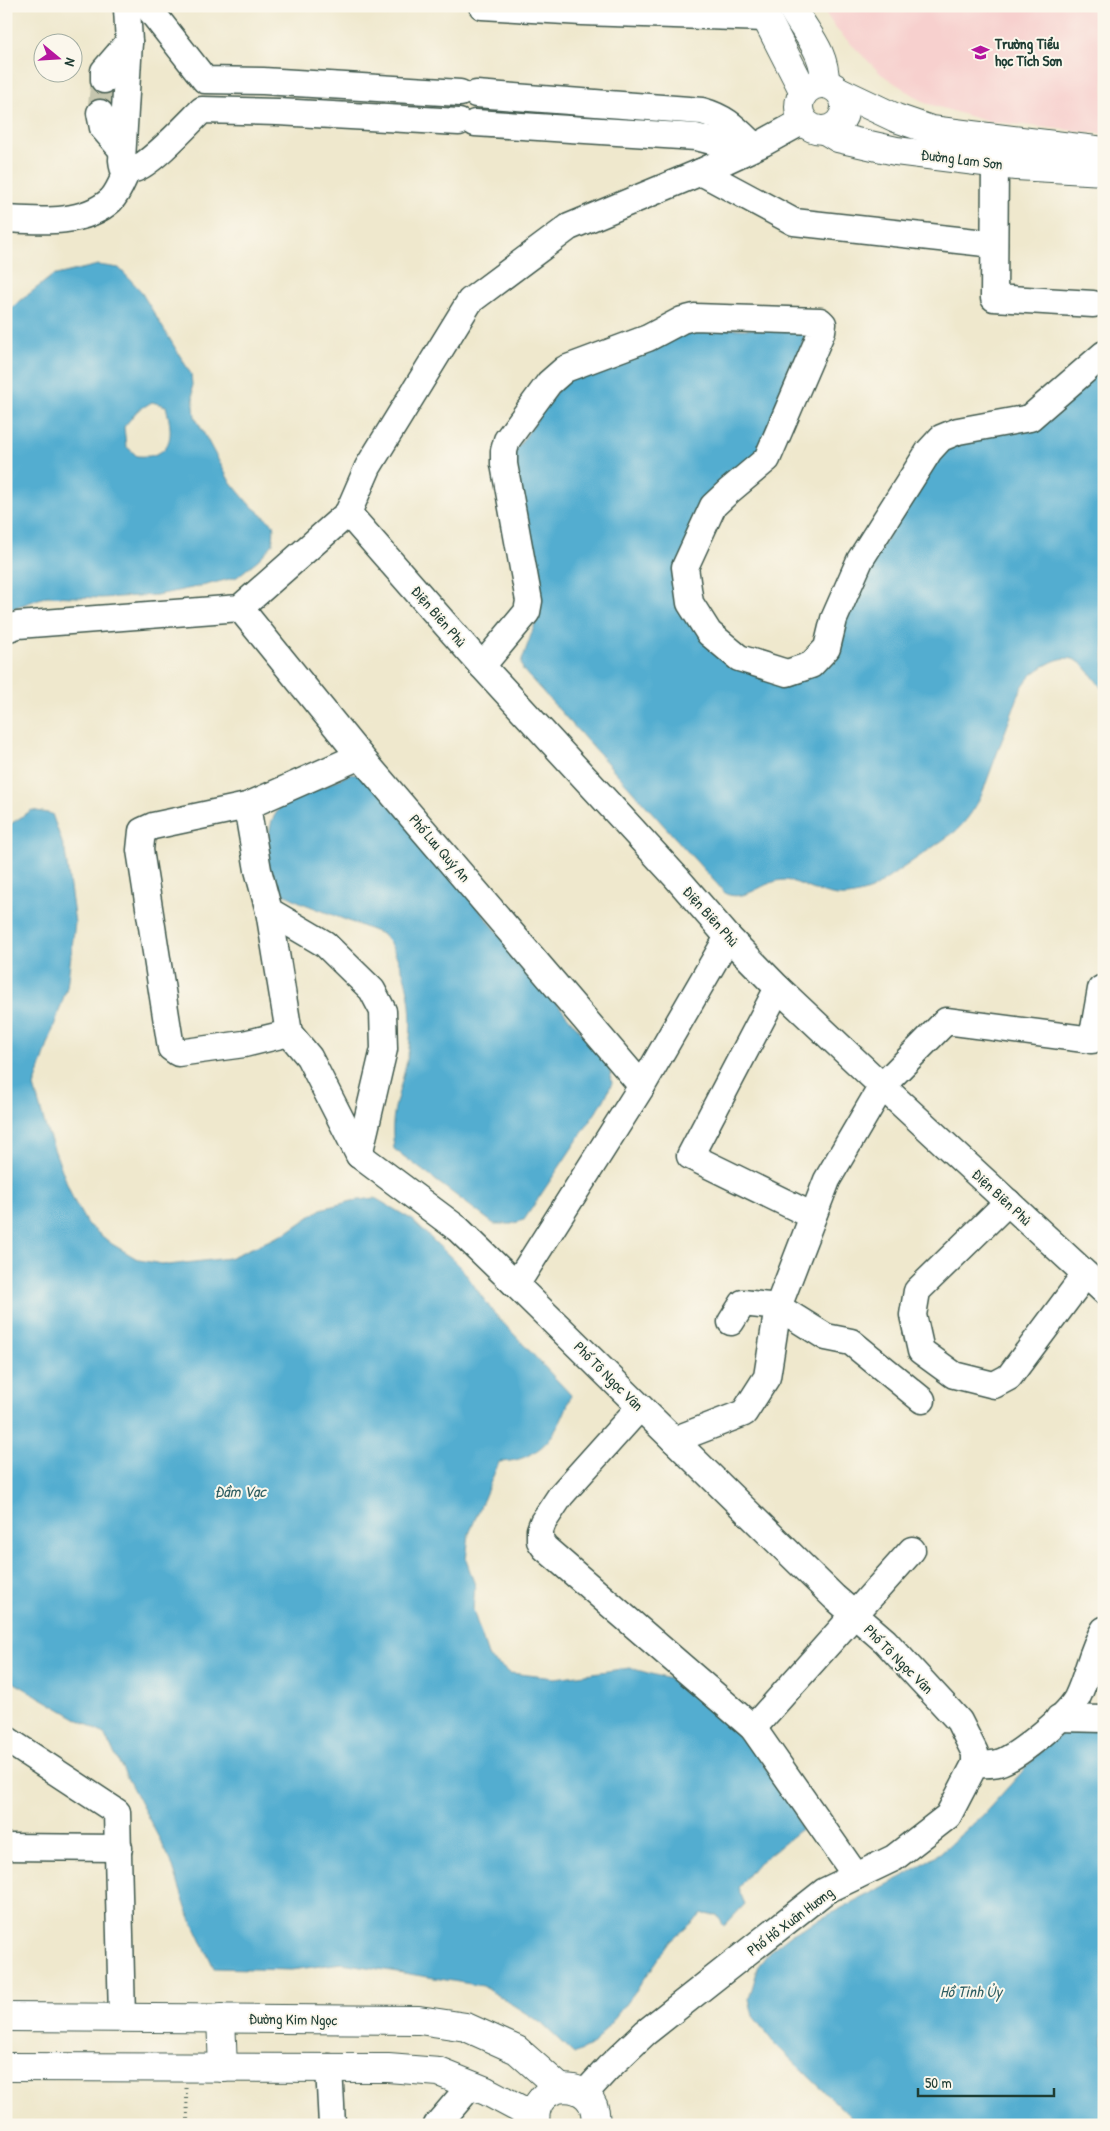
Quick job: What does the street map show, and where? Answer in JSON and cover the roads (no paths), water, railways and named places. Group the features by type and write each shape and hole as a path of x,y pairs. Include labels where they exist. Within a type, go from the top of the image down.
{"main road":[{"path":"791,6 819,51 825,69 823,89"},
{"path":"763,12 823,89 844,98 845,107 843,115 832,128 814,125 798,106 823,89"},
{"name":"Đường Lam Sơn","path":"823,89 931,130 1104,151"},
{"name":"Đường Lam Sơn","path":"814,125 838,138 896,151 995,163 1104,171"},
{"name":"Đường Kim Ngọc","path":"6,2017 419,2020 466,2027 517,2050 572,2091"},
{"path":"221,2018 222,2068"},
{"path":"6,2067 329,2067 388,2068 439,2072 471,2085 536,2121 537,2108 541,2100 548,2093 572,2091 594,2108 595,2124"}],"street":[{"path":"6,220 78,218 111,200 120,187 125,160 127,10 130,6"},
{"path":"147,6 205,80 474,93 702,111 719,116 732,124 747,150"},
{"path":"482,6 763,12"},
{"path":"104,80 104,71 128,42"},
{"path":"473,123 474,93"},
{"path":"100,113 103,128 134,170 152,158 202,110 278,112 696,137 710,139 747,150"},
{"path":"6,629 18,625 240,608 348,513 368,467 470,301 569,227 701,172 747,150 814,125"},
{"path":"995,163 994,298 1093,304"},
{"path":"701,172 794,222 994,244"},
{"path":"482,666 527,612 529,600 504,464 505,446 507,440 549,384 564,369 648,338 682,320 694,317 820,320 823,324 822,331 767,460 729,490 713,506 685,567 690,603 709,633 739,658 787,673 811,665 827,648 834,619 860,560 929,451 941,438 958,430 1030,418 1104,354"},
{"name":"Điện Biên Phủ","path":"348,513 482,666 676,877 728,937 778,988 1094,1283"},
{"name":"Phố Lưu Quý An","path":"240,608 360,756 642,1086"},
{"path":"289,1033 244,1044 178,1053 171,1048 140,850 142,831 153,826 247,806 360,756"},
{"path":"247,806 258,870 269,910 289,1033 309,1057 359,1154"},
{"path":"269,910 325,944 372,990 383,1011 384,1049 359,1154"},
{"path":"516,1284 642,1086 728,937"},
{"path":"778,988 690,1156 813,1216"},
{"path":"674,1440 744,1413 767,1377 778,1308 827,1180 882,1086 946,1021 1092,1040 1101,989 1104,989"},
{"name":"Phố Tô Ngọc Vân","path":"359,1154 458,1230 516,1284 834,1598 885,1640 959,1721 975,1753 975,1764"},
{"path":"1008,1202 917,1291 913,1315 921,1351 954,1375 994,1385 1008,1377 1094,1283"},
{"path":"731,1322 744,1303 778,1308 826,1337 851,1342 922,1400"},
{"path":"640,1407 561,1495 543,1522 540,1530 540,1541 545,1548 753,1728 856,1876"},
{"path":"753,1728 912,1550"},
{"path":"975,1764 997,1763 1017,1754 1059,1718 1076,1700 1099,1638 1104,1630"},
{"path":"1059,1718 1104,1719"},
{"path":"6,1739 117,1812 122,2018"},
{"name":"Phố Hồ Xuân Hương","path":"572,2091 608,2068 645,2033 825,1892 894,1858 948,1816 975,1764"},
{"path":"6,1847 119,1848"},
{"path":"329,2067 330,2124"},
{"path":"437,2125 471,2085"}],"water":[{"path":"98,265 119,268 140,290 191,374 195,417 229,480 248,503 274,525 273,544 259,559 237,577 157,595 101,598 47,596 6,611 6,312 52,276","holes":["152,402 166,406 170,427 169,441 166,447 161,452 151,456 137,456 126,446 124,427 137,411"]},
{"path":"688,329 808,329 765,447 707,507 689,614 789,680 844,616 930,459 967,435 1104,367 1104,691 1086,668 1073,659 1057,660 1035,672 1021,689 982,794 977,805 967,818 956,831 871,890 862,893 846,896 831,895 785,880 770,883 741,895 726,894 523,670 521,663 540,610 514,453 565,379"},
{"path":"350,774 368,776 609,1066 612,1083 604,1100 524,1220 511,1224 494,1224 394,1149 393,1119 407,1060 411,1020 405,980 395,953 382,934 302,903 280,892 269,880 267,843 272,820 279,808"},
{"name":"Đầm Vạc","path":"32,810 52,814 65,851 75,923 67,987 34,1087 46,1128 73,1199 87,1224 112,1244 139,1260 168,1265 229,1258 286,1233 321,1209 352,1201 375,1198 411,1219 460,1266 493,1312 571,1395 561,1421 547,1442 527,1456 499,1462 469,1534 466,1560 475,1585 473,1610 489,1658 510,1673 555,1678 630,1668 691,1685 758,1757 791,1803 801,1829 755,1866 738,1888 745,1904 724,1926 717,1915 702,1914 671,1941 638,1988 594,2044 574,2054 541,2023 483,1986 342,1963 291,1970 214,1968 186,1908 171,1861 104,1734 6,1678 6,827"},
{"name":"Hồ Tỉnh Ủy","path":"1104,1725 1104,2125 859,2125 773,2042 753,2016 749,1999 759,1965 771,1950 793,1933 902,1877 940,1853 982,1816 1039,1753 1068,1728"}],"tunnel":[{"path":"100,113 104,80"}],"place":[{"name":"Trường Tiểu học Tích Sơn","path":"981,52"}]}
